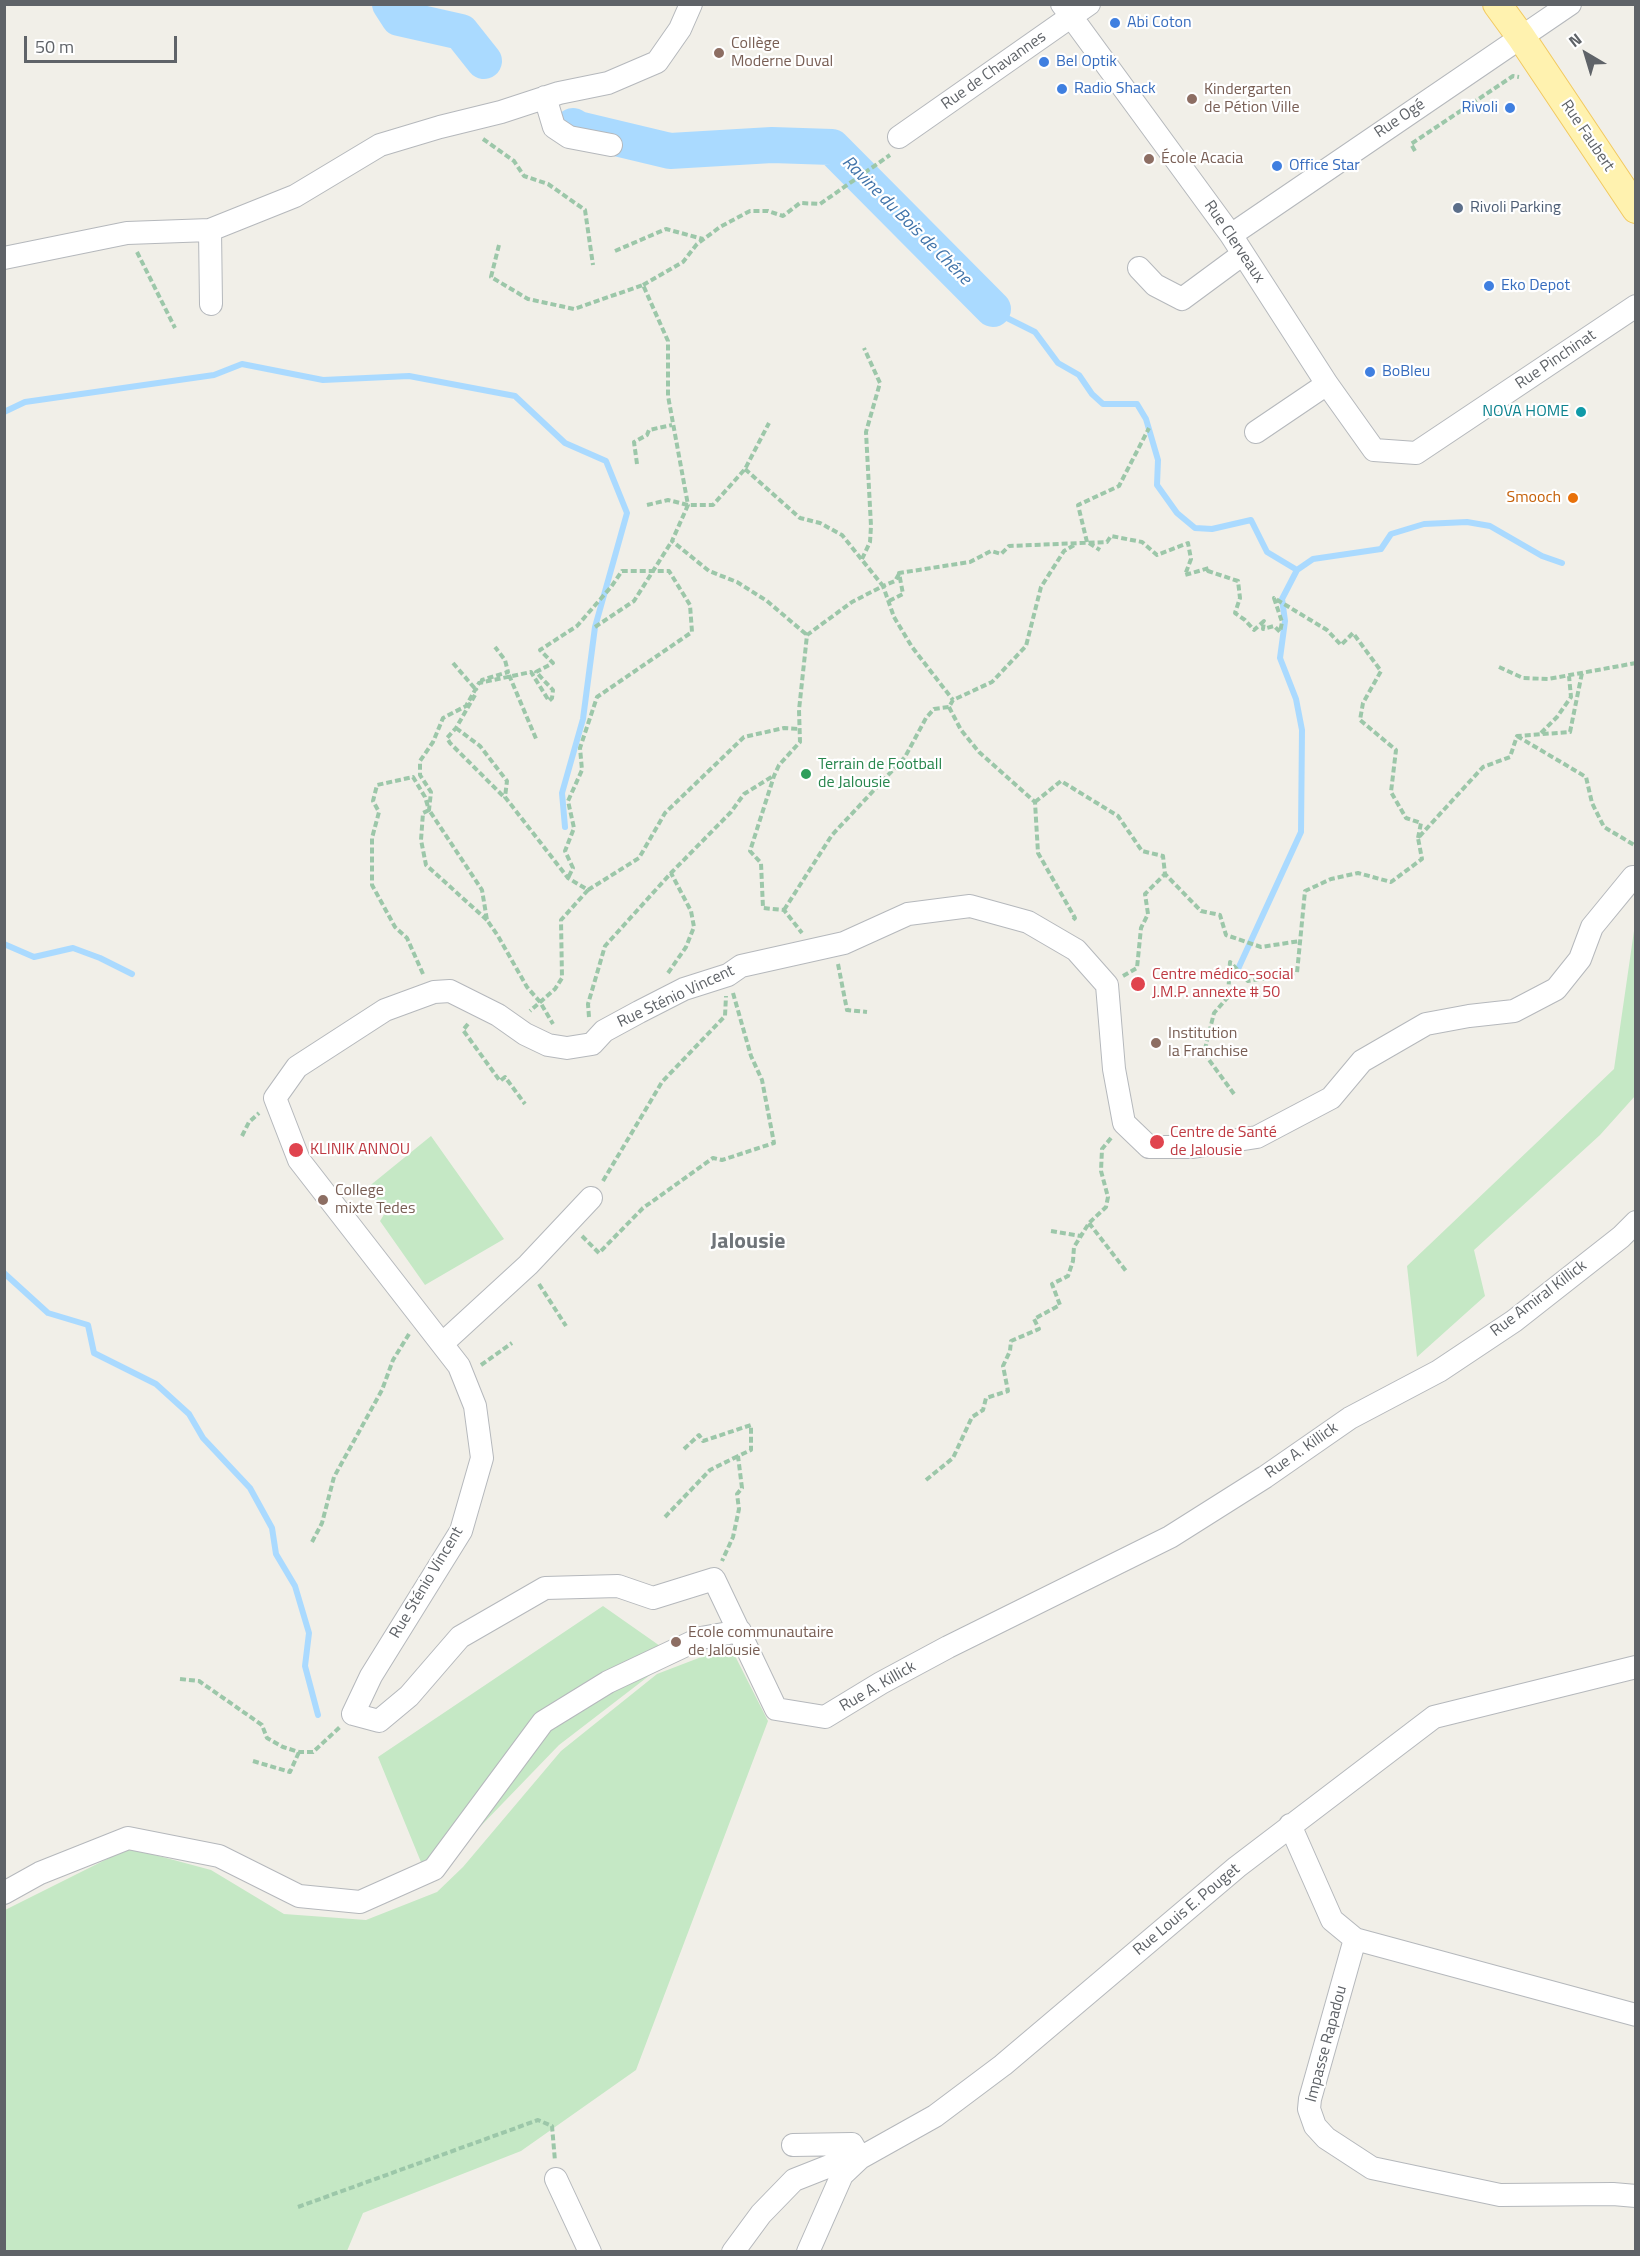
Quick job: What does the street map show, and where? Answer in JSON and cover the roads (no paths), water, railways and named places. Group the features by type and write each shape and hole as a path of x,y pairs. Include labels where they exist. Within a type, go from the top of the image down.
{"main road":[{"name":"Rue Faubert","path":"1497,4 1635,209"}],"street":[{"path":"4,258 127,233 210,230 295,196 380,145 440,126 608,83 657,62 680,29 691,4"},
{"name":"Rue Ogé","path":"1231,235 1570,4"},
{"name":"Rue de Chavannes","path":"899,137 1074,9"},
{"name":"Rue Clerveaux","path":"1074,9 1231,235 1327,384 1374,450 1416,453"},
{"path":"545,98 554,127 569,136 611,145"},
{"path":"210,230 211,304"},
{"path":"1139,268 1155,285 1182,299 1243,254"},
{"name":"Rue Pinchinat","path":"1416,453 1635,306"},
{"path":"1256,432 1327,384"},
{"name":"Rue Sténio Vincent","path":"379,1721 353,1714 371,1676 461,1531 482,1458 475,1406 459,1366 299,1160 275,1098 297,1066 385,1010 431,992 450,991 548,1045 567,1048 592,1044 604,1031 684,989 728,975 741,966 844,943 908,914 970,906 1028,922 1076,950 1107,985 1114,1069 1124,1123 1149,1147 1193,1147 1257,1137 1331,1098 1362,1061 1426,1024 1514,1011 1556,989 1580,959 1592,927 1635,877"},
{"path":"443,1343 528,1265 591,1198"},
{"name":"Rue Amiral Killick","path":"1439,1371 1514,1321 1622,1236 1635,1222"},
{"name":"Rue A. Killick","path":"379,1721 409,1696 460,1637 545,1588 618,1586 652,1598 714,1579 776,1709 825,1718 881,1683 948,1647 1170,1537 1265,1477 1350,1418 1439,1371"},
{"path":"4,1893 40,1873 128,1838 219,1856 299,1896 360,1902 434,1869 543,1722 608,1682 701,1638 740,1631"},
{"name":"Rue Louis E. Pouget","path":"808,2252 842,2175 860,2158 935,2116 1003,2065 1237,1867 1434,1717 1635,1667"},
{"path":"1290,1826 1332,1920 1355,1939 1635,2015"},
{"name":"Impasse Rapadou","path":"1355,1939 1310,2099 1309,2109 1315,2126 1326,2138 1372,2168 1500,2195 1613,2194 1635,2196"},
{"path":"733,2252 761,2214 794,2180 837,2163 860,2158 852,2144 793,2145"},
{"path":"556,2179 590,2252"}],"waterway":[{"name":"Ravine du Bois de Chêne","path":"390,4 399,18 461,32 484,61"},
{"name":"Ravine du Bois de Chêne","path":"573,126 670,151 772,145 832,147 993,309"},
{"path":"993,309 1035,332 1058,363 1079,375 1092,394 1103,404 1137,404 1146,419 1158,460 1157,485 1177,513 1195,528 1212,529 1251,520 1267,552 1297,570 1313,559 1381,549 1391,534 1424,524 1467,522 1490,526 1542,556 1562,563"},
{"path":"4,412 25,402 214,375 242,364 323,380 409,376 515,396 565,443 606,461 627,513 595,627 583,719 562,793 565,827"},
{"path":"1238,969 1301,832 1302,730 1296,699 1280,658 1285,621 1282,599 1297,570"},
{"path":"4,944 34,957 73,948 132,974"},
{"path":"4,1273 48,1313 88,1325 94,1353 156,1384 189,1414 203,1438 250,1488 272,1528 276,1554 295,1586 309,1633 305,1666 318,1715"}],"place":[{"name":"Abi Coton","path":"1115,23"},
{"name":"Collège Moderne Duval","path":"719,53"},
{"name":"Bel Optik","path":"1044,62"},
{"name":"Radio Shack","path":"1062,89"},
{"name":"Kindergarten de Pétion Ville","path":"1192,99"},
{"name":"Rivoli","path":"1510,108"},
{"name":"École Acacia","path":"1149,159"},
{"name":"Office Star","path":"1277,166"},
{"name":"Rivoli Parking","path":"1458,208"},
{"name":"Eko Depot","path":"1489,286"},
{"name":"BoBleu","path":"1370,372"},
{"name":"NOVA HOME","path":"1581,412"},
{"name":"Smooch","path":"1573,498"},
{"name":"Terrain de Football de Jalousie","path":"806,774"},
{"name":"Centre médico-social J.M.P. annexte # 50","path":"1138,984"},
{"name":"Institution la Franchise","path":"1156,1043"},
{"name":"Centre de Santé de Jalousie","path":"1157,1142"},
{"name":"KLINIK ANNOU","path":"296,1150"},
{"name":"College mixte Tedes","path":"323,1200"},
{"name":"Ecole communautaire de Jalousie","path":"676,1642"}],"district":[{"name":"Jalousie","path":"748,1243"}]}
